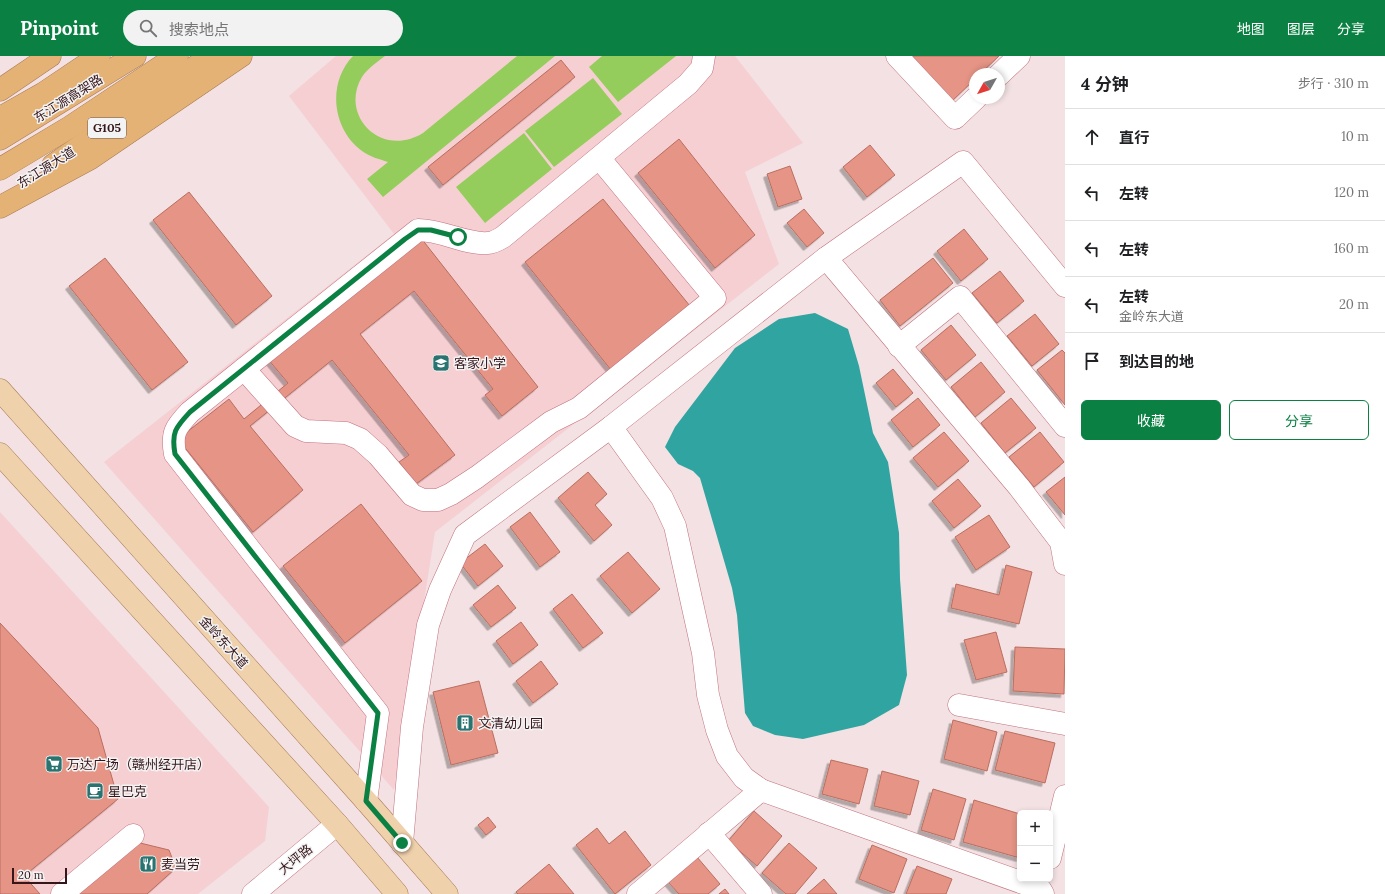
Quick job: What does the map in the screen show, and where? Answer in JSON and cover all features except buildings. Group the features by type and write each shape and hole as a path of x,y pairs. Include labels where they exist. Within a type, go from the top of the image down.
{"highway":[{"path":"0,90 50,56"},
{"path":"0,118 44,93 99,56"},
{"name":"东江源高架路","path":"0,139 135,56"},
{"name":"东江源高架路","path":"0,169 70,127 177,56"},
{"name":"东江源大道","path":"0,196 43,171 211,56"},
{"path":"0,207 91,158 241,56"}],"main road":[{"name":"金岭东大道","path":"0,390 447,894"},
{"path":"0,454 337,824 397,894"}],"street":[{"path":"366,801 378,713 175,454 172,440 177,426 190,412 244,368 418,230 431,230 478,243 490,244 503,237 600,159 688,84 702,68 704,56"},
{"path":"897,56 955,118 970,104"},
{"path":"1005,69 1019,56"},
{"path":"244,368 294,426 306,431 346,432 360,439 378,455 412,495 423,500 438,500 451,494 477,477 551,422 579,408 715,298 600,159"},
{"path":"402,843 412,728 428,625 440,590 465,535 611,428 826,258 963,162 1065,286"},
{"path":"826,258 1019,487 1060,542 1065,564"},
{"path":"899,346 960,296 1065,426"},
{"path":"611,428 662,498 676,526 703,653 708,695 716,730 727,756 744,778 761,790 1042,887"},
{"path":"959,704 1065,724"},
{"path":"638,894 761,790"},
{"path":"1053,846 1065,796"},
{"name":"大坪路","path":"253,894 337,824"},
{"path":"709,834 761,894"},
{"path":"62,894 133,835"},
{"path":"1053,859 1065,863"}],"shaded area":[{"name":"客家小学","path":"336,56 735,56 803,143 745,172 779,264 435,532 394,790 104,462 394,234 289,96"},
{"path":"0,512 269,807 265,841 198,894 0,894"}],"green space":[{"path":"353,56 385,56 369,68 362,77 356,91 356,105 360,118 368,129 379,137 393,141 407,140 423,133 517,56 555,56 383,197 367,179 388,162 362,151 352,142 344,131 336,105 339,79"},
{"path":"602,56 676,56 618,102 589,67"},
{"path":"593,78 622,114 554,167 525,131"},
{"path":"524,133 552,169 485,223 456,187"}],"water":[{"path":"815,313 848,329 859,366 873,433 888,462 899,533 900,579 907,675 899,705 864,725 803,739 775,735 753,726 745,713 737,615 732,588 700,478 693,471 678,464 665,447 675,427 735,348 779,319"}],"place":[{"name":"客家小学","path":"441,363"},
{"name":"文清幼儿园","path":"465,723"},
{"name":"万达广场（赣州经开店）","path":"54,764"},
{"name":"星巴克","path":"95,791"},
{"name":"麦当劳","path":"148,864"}],"route":[{"path":"402,843 366,801 378,713 175,454 172,440 177,426 190,412 405,239 418,230 431,230 458,237"}]}
